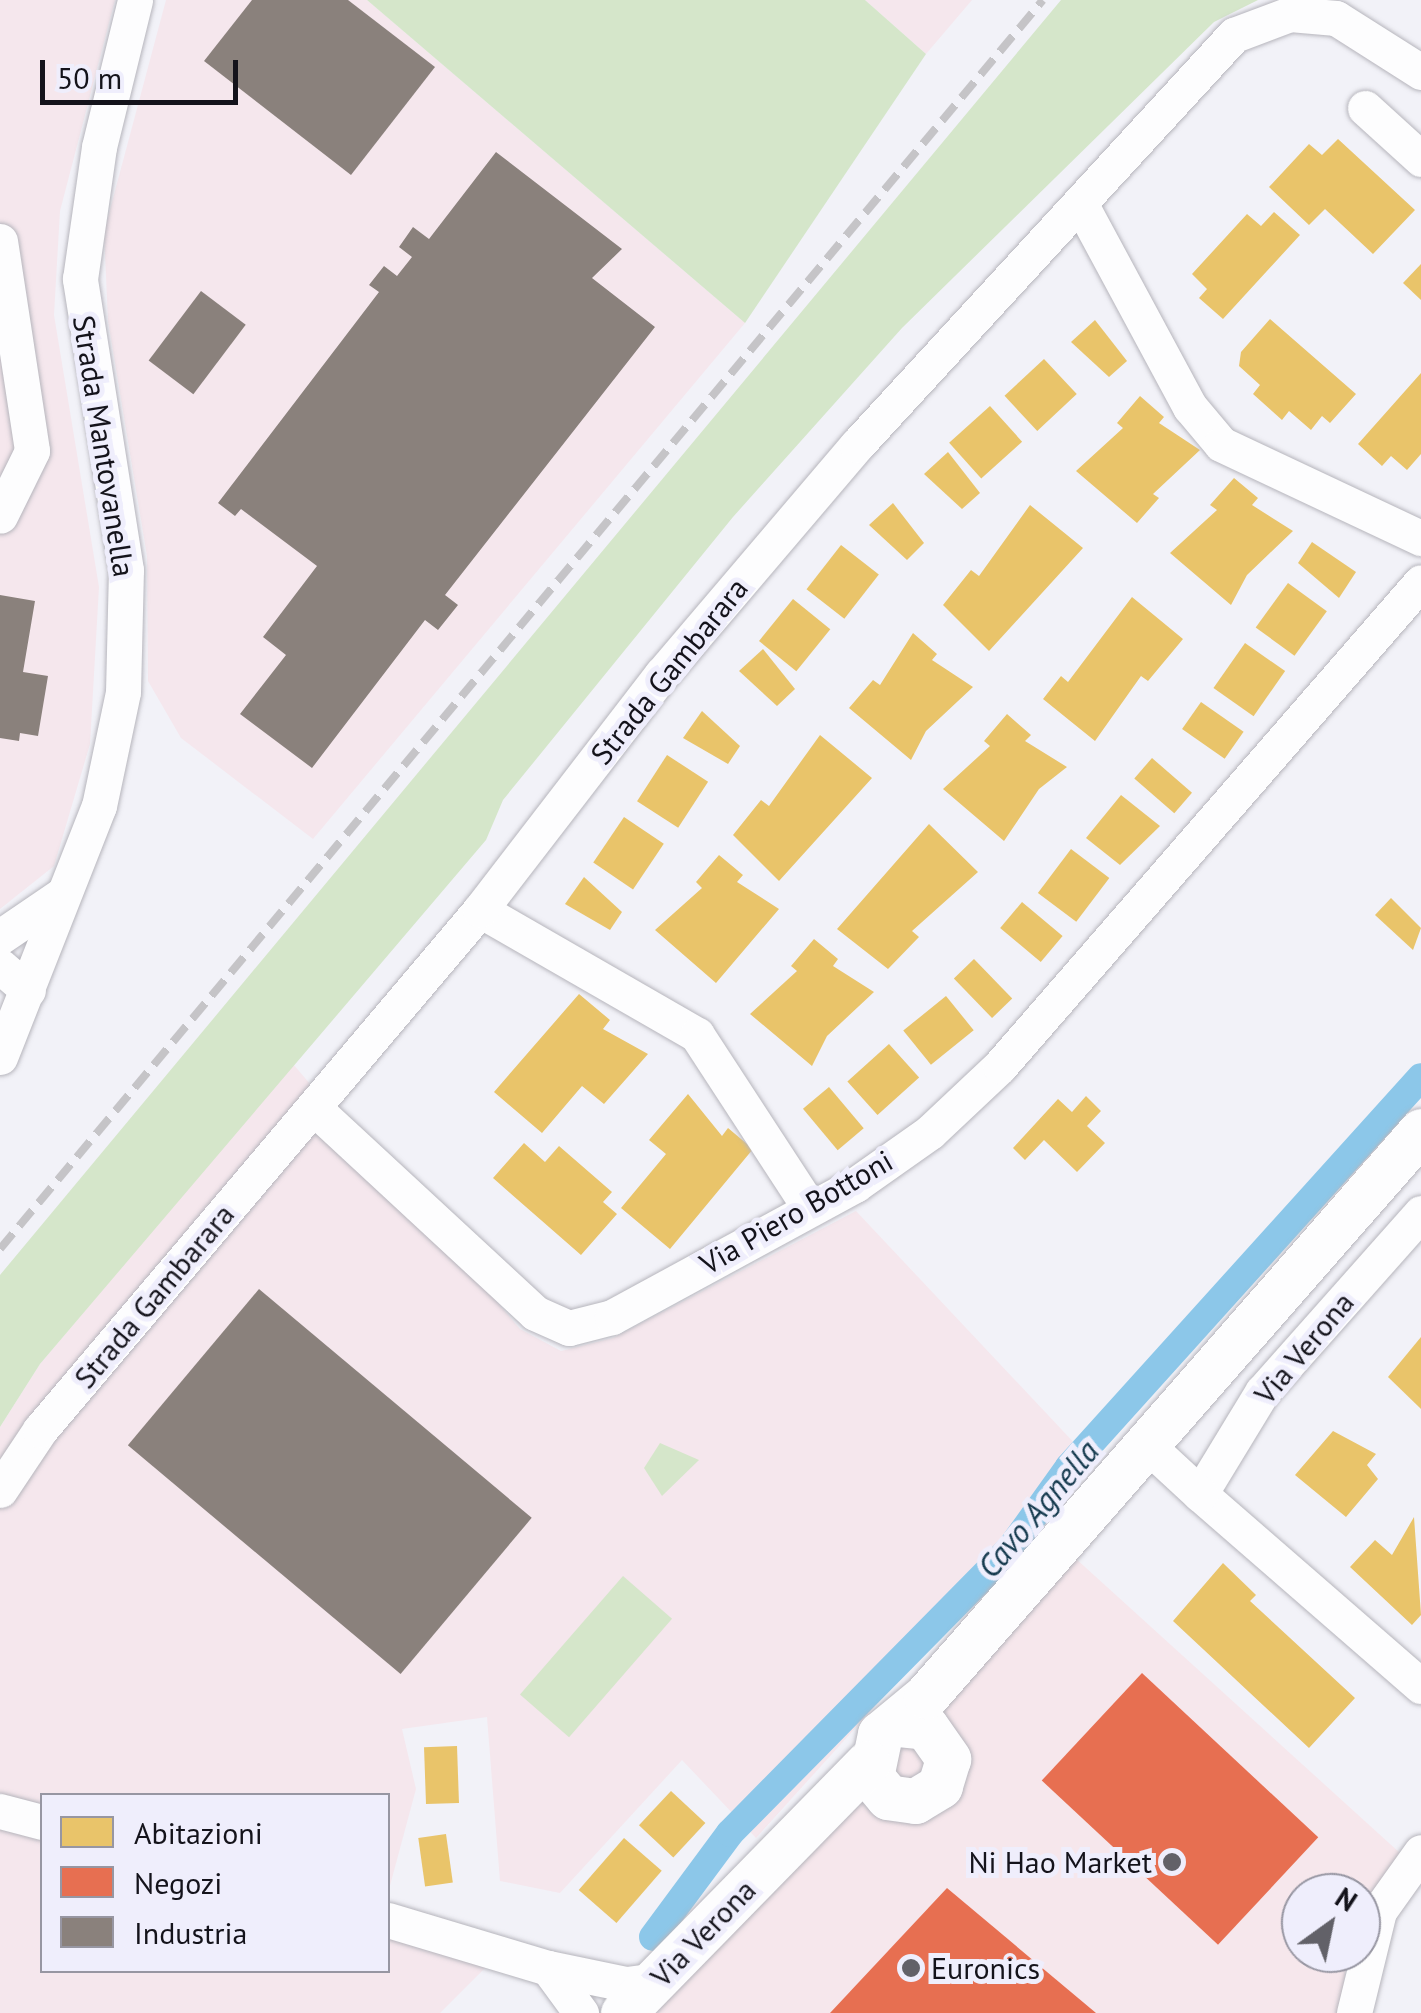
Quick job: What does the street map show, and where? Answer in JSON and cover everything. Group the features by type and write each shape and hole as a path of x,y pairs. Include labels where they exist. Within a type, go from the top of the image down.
{"main road":[{"name":"Via Verona","path":"624,2013 781,1852 843,1810 878,1780 880,1734 898,1724 1148,1446 1382,1184 1421,1131"},
{"name":"Via Verona","path":"1382,1184 1421,1156"},
{"name":"Via Verona","path":"878,1780 928,1797 946,1772 945,1747 953,1689 983,1628"},
{"path":"898,1724 926,1727 945,1747"}],"street":[{"name":"Strada Mantovanella","path":"0,1056 17,999 71,887 114,747 124,672 126,570 80,279 95,164 135,0"},
{"name":"Strada Gambarara","path":"0,1490 40,1430 480,910 674,660 1234,35 1290,14 1336,18 1421,72"},
{"path":"1365,108 1421,159"},
{"path":"1080,204 1190,407 1221,444 1421,538"},
{"path":"0,242 32,451 0,516"},
{"name":"Via Piero Bottoni","path":"315,1109 535,1313 569,1328 612,1317 809,1207 930,1132 1000,1066 1421,582"},
{"path":"0,937 71,887"},
{"path":"480,910 697,1035 809,1207"},
{"path":"0,966 17,999"},
{"name":"Via Verona","path":"1200,1494 1262,1392 1421,1213"},
{"path":"1148,1446 1421,1686"},
{"path":"1,1810 40,1821"},
{"path":"1354,2013 1378,1911 1421,1852"},
{"path":"390,1921 548,1968 626,1984 657,1980"},
{"path":"548,1968 581,2013"}],"shaded area":[{"path":"0,0 115,0 60,211 54,315 99,587 90,744 54,866 0,909"},
{"path":"166,0 367,0 745,323 313,839 181,738 148,681 147,556 108,321 104,232"},
{"path":"865,0 972,0 926,54"},
{"path":"293,1064 520,1329 561,1351 613,1338 856,1211 1094,1464 756,1838 682,1760 560,1893 500,1881 487,1717 402,1729 416,1789 390,1886 390,1793 40,1793 40,1973 390,1973 390,1919 502,1951 440,2013 0,2013 0,1427 40,1364"},
{"path":"1063,1547 1411,1863 1381,1897 1381,1873 1281,1873 1281,1973 1345,1973 1340,2013 634,2013"}],"green space":[{"path":"367,0 865,0 926,54 745,323"},
{"path":"1061,0 1258,0 1214,22 902,328 733,517 503,800 486,840 40,1364 0,1427 0,1275"},
{"path":"660,1443 699,1460 662,1496 644,1468"},
{"path":"623,1576 672,1619 569,1737 520,1694"}],"building: Abitazioni":[{"path":"1338,139 1415,210 1373,254 1325,209 1309,225 1269,187 1309,144 1322,155"},
{"path":"1274,212 1300,235 1223,319 1199,298 1207,289 1192,274 1247,214 1261,226"},
{"path":"1421,264 1421,300 1403,283"},
{"path":"1270,319 1356,394 1330,423 1322,416 1311,430 1289,411 1282,420 1253,394 1260,385 1239,366 1241,352"},
{"path":"1095,320 1127,361 1109,377 1071,342"},
{"path":"1044,359 1077,394 1037,431 1005,396"},
{"path":"1421,373 1421,454 1407,470 1391,456 1382,466 1358,444"},
{"path":"1140,396 1164,417 1159,423 1200,450 1153,494 1159,498 1137,523 1076,471 1123,428 1117,423"},
{"path":"990,406 1022,442 981,478 949,443"},
{"path":"948,452 980,493 962,509 924,474"},
{"path":"1234,478 1258,498 1252,505 1293,531 1247,575 1231,605 1170,553 1217,510 1210,505"},
{"path":"893,503 924,543 907,560 869,525"},
{"path":"1030,505 1083,548 989,651 943,605 971,570 979,576"},
{"path":"1312,542 1356,572 1339,598 1298,563"},
{"path":"841,545 879,575 844,619 807,589"},
{"path":"1288,583 1327,611 1295,656 1256,627"},
{"path":"1132,597 1183,639 1148,681 1141,676 1095,741 1043,699 1061,676 1068,682"},
{"path":"793,599 830,629 796,671 759,641"},
{"path":"913,633 937,654 932,660 973,687 926,731 911,760 849,708 873,680 880,685"},
{"path":"1245,643 1285,671 1254,716 1213,688"},
{"path":"763,649 795,689 777,706 739,671"},
{"path":"1201,702 1244,732 1225,759 1182,729"},
{"path":"702,711 740,746 728,764 683,738"},
{"path":"1007,714 1031,735 1025,741 1067,767 1039,789 1004,841 943,789 990,746 984,741"},
{"path":"820,735 872,778 779,881 733,835 761,800 769,806"},
{"path":"667,755 708,782 678,828 637,801"},
{"path":"1152,758 1192,793 1174,813 1134,778"},
{"path":"1121,795 1160,826 1120,865 1086,838"},
{"path":"624,817 664,844 633,889 593,863"},
{"path":"929,824 978,872 912,931 919,937 888,969 837,929"},
{"path":"1071,849 1109,878 1076,922 1038,893"},
{"path":"719,855 743,875 737,882 779,909 716,983 655,930 702,888 696,882"},
{"path":"584,877 622,912 610,930 565,904"},
{"path":"1391,898 1421,928 1413,950 1375,915"},
{"path":"1022,902 1063,936 1041,962 1000,928"},
{"path":"814,939 838,959 833,966 874,992 827,1036 812,1066 750,1014 797,971 791,966"},
{"path":"974,959 1012,999 992,1018 954,978"},
{"path":"579,994 610,1020 603,1029 648,1054 604,1104 582,1086 542,1133 494,1092"},
{"path":"946,996 974,1030 931,1065 903,1031"},
{"path":"889,1044 919,1077 877,1115 847,1081"},
{"path":"829,1087 864,1128 838,1150 803,1109"},
{"path":"688,1094 722,1136 728,1128 753,1149 670,1249 621,1208 666,1154 649,1140"},
{"path":"1086,1096 1101,1111 1087,1126 1105,1143 1077,1172 1044,1140 1025,1160 1013,1148 1058,1099 1072,1112"},
{"path":"524,1143 545,1162 559,1146 612,1192 603,1202 617,1214 581,1255 493,1178"},
{"path":"1421,1337 1421,1409 1388,1377"},
{"path":"1333,1431 1376,1454 1367,1465 1378,1479 1346,1517 1295,1475"},
{"path":"1414,1517 1421,1615 1412,1625 1350,1567 1375,1540 1392,1555"},
{"path":"1223,1563 1256,1595 1250,1601 1355,1698 1309,1748 1173,1621"},
{"path":"457,1746 459,1803 426,1804 424,1747"},
{"path":"671,1791 705,1823 673,1857 639,1825"},
{"path":"446,1834 453,1883 425,1886 418,1838"},
{"path":"624,1838 662,1871 616,1923 579,1890"}],"building: Negozi":[{"path":"1142,1673 1318,1837 1218,1945 1042,1781"},
{"path":"947,1888 1096,2013 830,2013"}],"building: Industria":[{"path":"252,0 348,0 435,67 351,175 204,61"},
{"path":"496,152 622,249 592,278 655,327 445,595 458,605 438,630 425,620 312,768 240,714 286,655 263,637 317,566 241,509 235,516 218,503 379,292 369,285 384,266 397,276 412,257 399,247 413,227 429,239"},
{"path":"201,291 246,325 193,394 149,360"},
{"path":"0,595 35,601 23,672 48,676 38,736 20,733 19,741 0,738"},
{"path":"259,1289 532,1518 401,1674 128,1445"}],"waterway":[{"name":"Cavo Agnella","path":"653,1937 730,1833 1011,1548 1069,1467 1421,1077"}],"railway":[{"path":"0,1249 1043,0"}],"place":[{"name":"Ni Hao Market","path":"1172,1862"},
{"name":"Euronics","path":"911,1968"}]}
